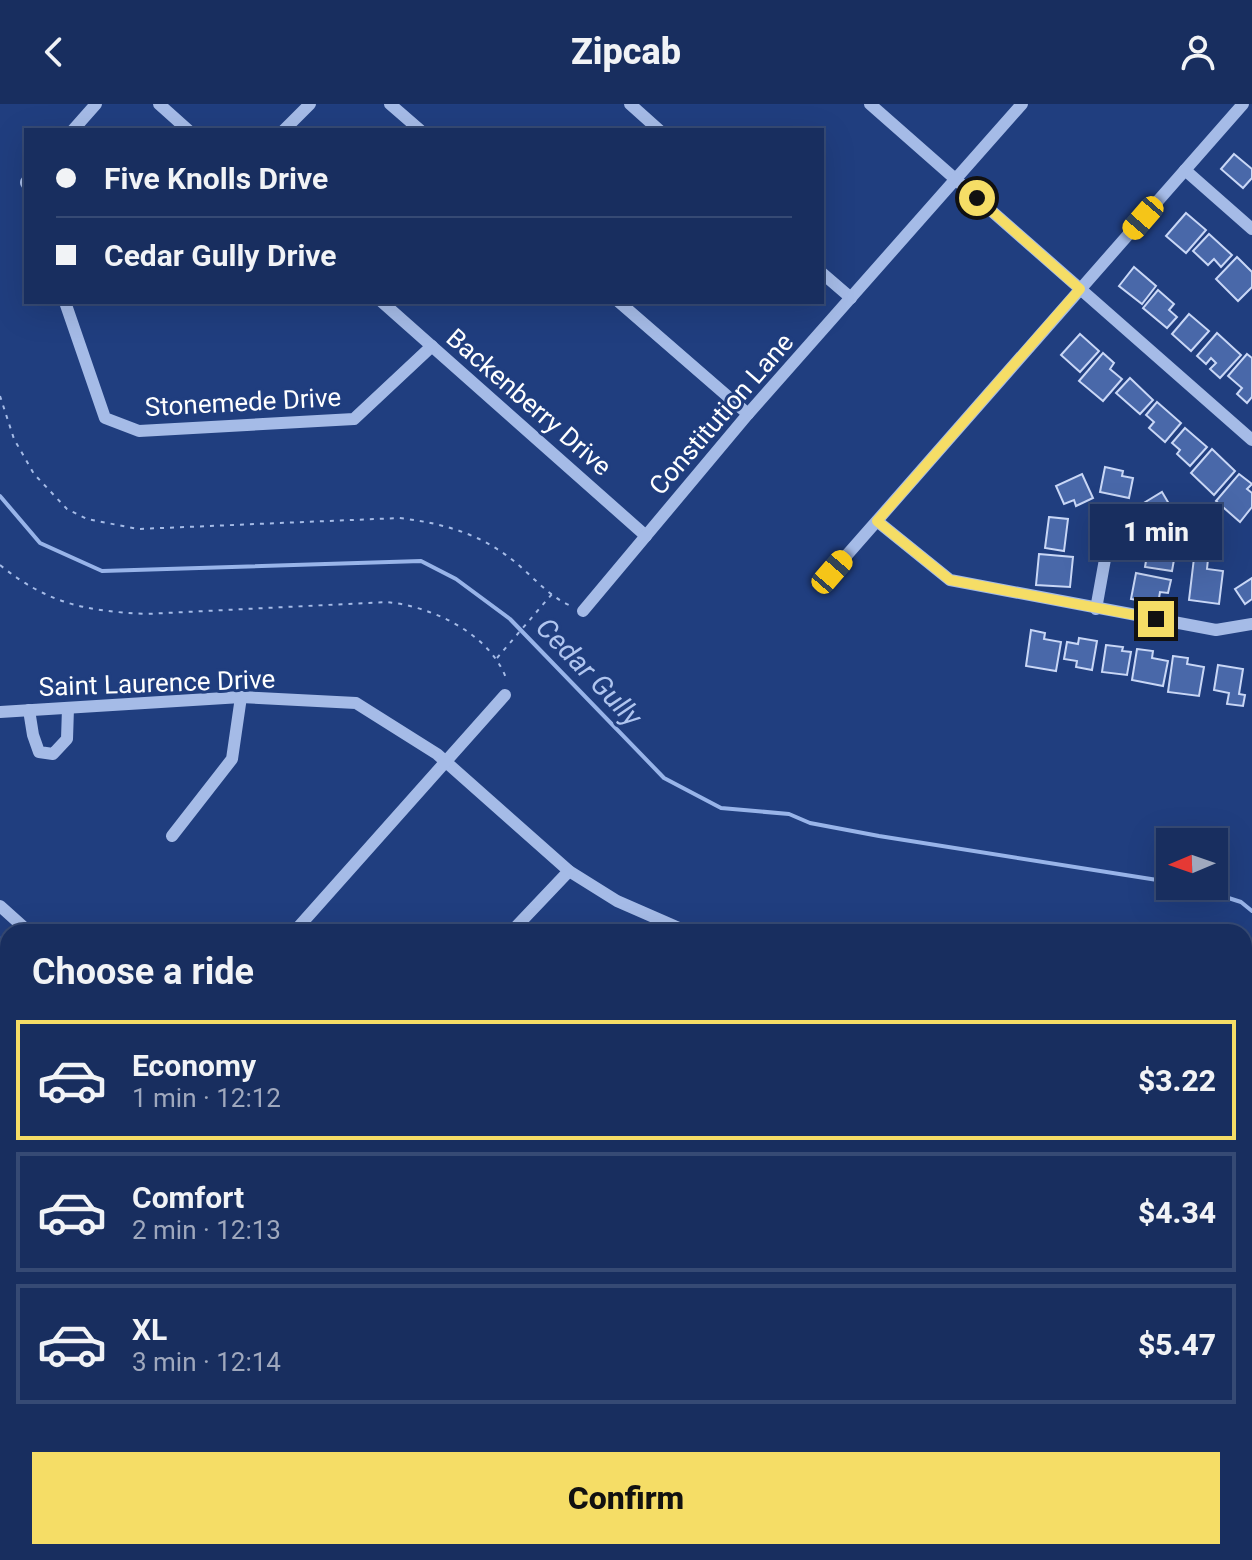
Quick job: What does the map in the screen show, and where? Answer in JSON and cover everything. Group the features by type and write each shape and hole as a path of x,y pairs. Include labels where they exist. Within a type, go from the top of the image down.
{"street":[{"path":"75,128 96,104"},
{"path":"159,104 186,128"},
{"path":"286,128 310,104"},
{"path":"390,104 418,128"},
{"path":"630,104 657,128"},
{"path":"870,104 1252,440"},
{"name":"Constitution Lane","path":"583,611 748,414 1022,104"},
{"path":"832,572 1243,104"},
{"path":"1185,170 1252,229"},
{"path":"824,275 851,298"},
{"name":"Stonemede Drive","path":"66,304 105,418 139,431 354,419 432,346"},
{"name":"Backenberry Drive","path":"384,304 646,536"},
{"path":"621,304 748,414"},
{"path":"877,521 950,580 1216,630 1252,624"},
{"path":"1096,609 1109,537"},
{"path":"301,924 505,695"},
{"path":"172,836 232,759 241,697"},
{"name":"Saint Laurence Drive","path":"0,712 241,697 356,703 447,762 569,871 617,901 670,924"},
{"path":"29,710 39,752 53,754 67,739 68,708"},
{"path":"519,924 569,871"},
{"path":"0,906 20,924"}],"path":[{"path":"0,396 14,439 34,474 67,509 87,519 138,529 399,518 423,520 447,525 474,536 512,560 569,605"},
{"path":"0,565 25,585 50,598 110,612 146,614 386,602 411,604 451,620 496,659 506,678"},
{"path":"496,659 552,594"}],"building":[{"path":"1234,154 1252,169 1252,178 1243,188 1221,169"},
{"path":"1186,213 1206,230 1186,253 1166,236"},
{"path":"1209,234 1232,255 1221,267 1214,259 1208,265 1193,251"},
{"path":"1237,257 1252,272 1252,287 1238,301 1216,279"},
{"path":"1134,267 1156,286 1142,304 1119,286"},
{"path":"1158,290 1174,304 1169,310 1177,317 1167,328 1143,308"},
{"path":"1189,314 1209,331 1191,351 1172,334"},
{"path":"1217,333 1241,355 1220,378 1210,369 1216,363 1211,358 1206,364 1197,356"},
{"path":"1080,334 1099,351 1080,372 1061,355"},
{"path":"1103,353 1114,363 1110,369 1122,379 1103,401 1079,381"},
{"path":"1247,354 1252,358 1252,397 1247,403 1237,394 1242,388 1228,376"},
{"path":"1130,378 1153,400 1140,414 1116,393"},
{"path":"1157,402 1181,423 1165,442 1149,428 1154,422 1146,415"},
{"path":"1185,428 1207,447 1190,466 1177,454 1180,450 1172,443"},
{"path":"1212,449 1235,471 1214,495 1191,473"},
{"path":"1105,467 1123,471 1122,476 1133,478 1129,498 1100,492"},
{"path":"1082,474 1093,498 1076,506 1074,500 1064,504 1056,486"},
{"path":"1239,474 1252,484 1247,489 1252,493 1252,507 1240,522 1216,501"},
{"path":"1162,492 1175,514 1154,526 1142,504"},
{"path":"1049,517 1068,519 1064,551 1045,548"},
{"path":"1155,539 1171,542 1169,553 1175,554 1172,571 1145,567 1148,549 1153,550"},
{"path":"1039,554 1073,557 1070,587 1036,585"},
{"path":"1194,558 1208,559 1207,569 1223,571 1219,604 1189,600"},
{"path":"1136,573 1171,580 1168,593 1160,592 1158,604 1131,599"},
{"path":"1252,578 1252,599 1245,604 1235,589"},
{"path":"1031,630 1045,633 1044,639 1061,642 1056,671 1026,666"},
{"path":"1079,638 1097,641 1092,670 1076,667 1077,661 1064,659 1067,642 1078,644"},
{"path":"1106,645 1123,647 1122,651 1131,652 1127,675 1102,672"},
{"path":"1137,649 1153,651 1152,658 1168,661 1163,686 1132,680"},
{"path":"1173,656 1188,658 1187,664 1204,667 1199,696 1168,692"},
{"path":"1218,665 1243,669 1239,694 1245,695 1243,706 1227,704 1229,693 1214,690"}],"waterway":[{"name":"Cedar Gully","path":"0,496 40,543 102,571 421,561 456,579 510,619 664,778 721,808 789,814 810,823 879,836 1156,880"},
{"name":"Cedar Gully","path":"1228,898 1241,902 1252,911"}],"route":[{"path":"977,198 1080,289 877,521 950,580 1156,619"}]}
